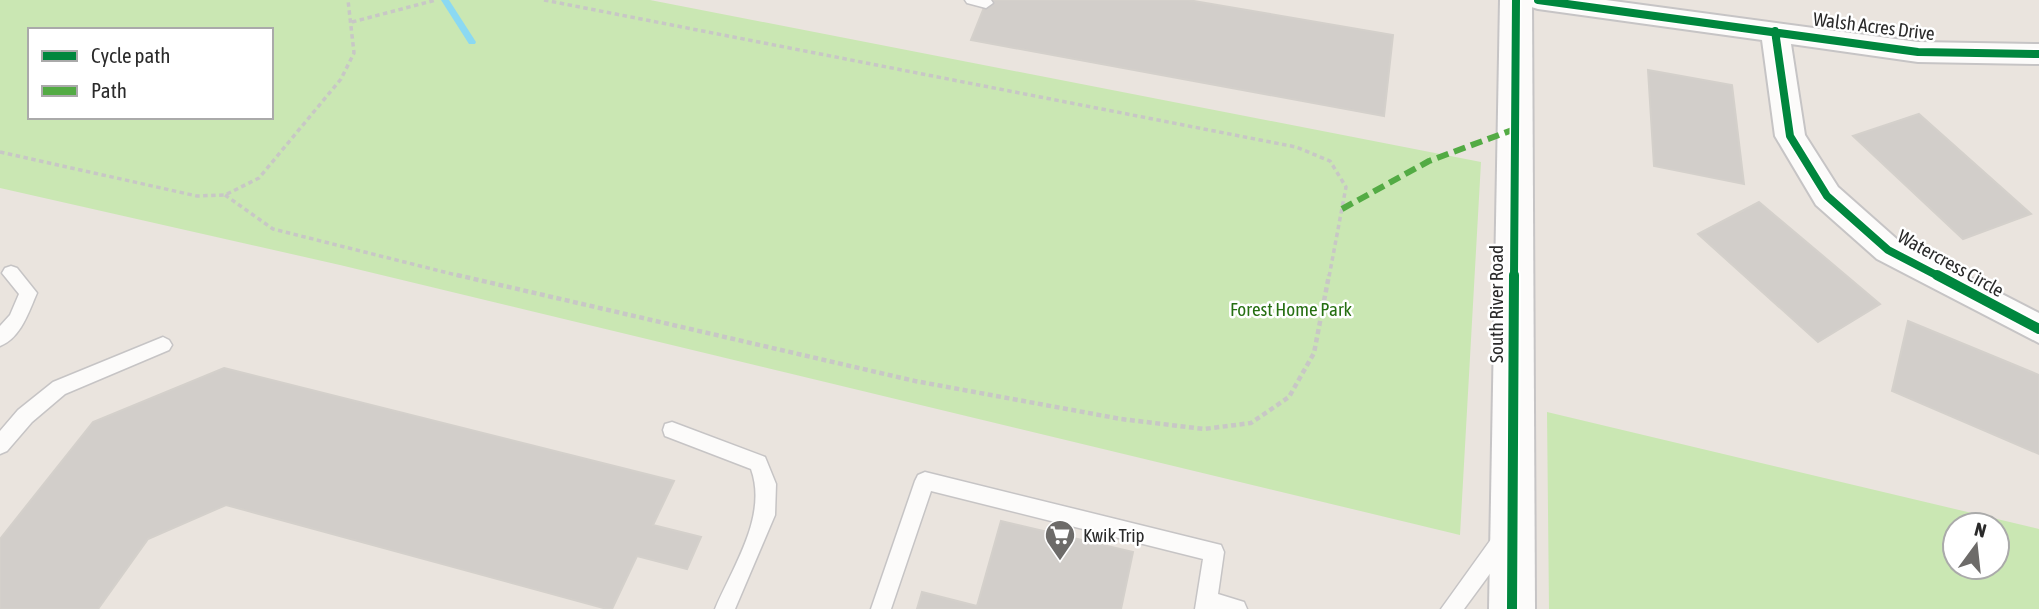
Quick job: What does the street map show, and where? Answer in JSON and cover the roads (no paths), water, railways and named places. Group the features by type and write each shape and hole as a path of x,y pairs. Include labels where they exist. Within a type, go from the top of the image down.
{"street":[{"name":"South River Road","path":"1512,609 1516,0"},
{"name":"Walsh Acres Drive","path":"1538,0 1919,52 2039,54"},
{"name":"Watercress Circle","path":"1774,31 1790,136 1827,196 1888,250 2039,329"}],"lane":[{"path":"0,338 17,319 28,293 11,273"},
{"path":"0,445 25,416 59,388 163,345"},
{"path":"672,430 758,463 766,484 765,515 725,609"},
{"path":"881,609 925,481 1214,552 1206,605 1237,609"},
{"path":"1451,609 1512,526"}],"waterway":[{"path":"445,0 472,42"}],"place":[{"name":"Kwik Trip","path":"1060,562"}],"park label":[{"name":"Forest Home Park","path":"1291,309"}]}
